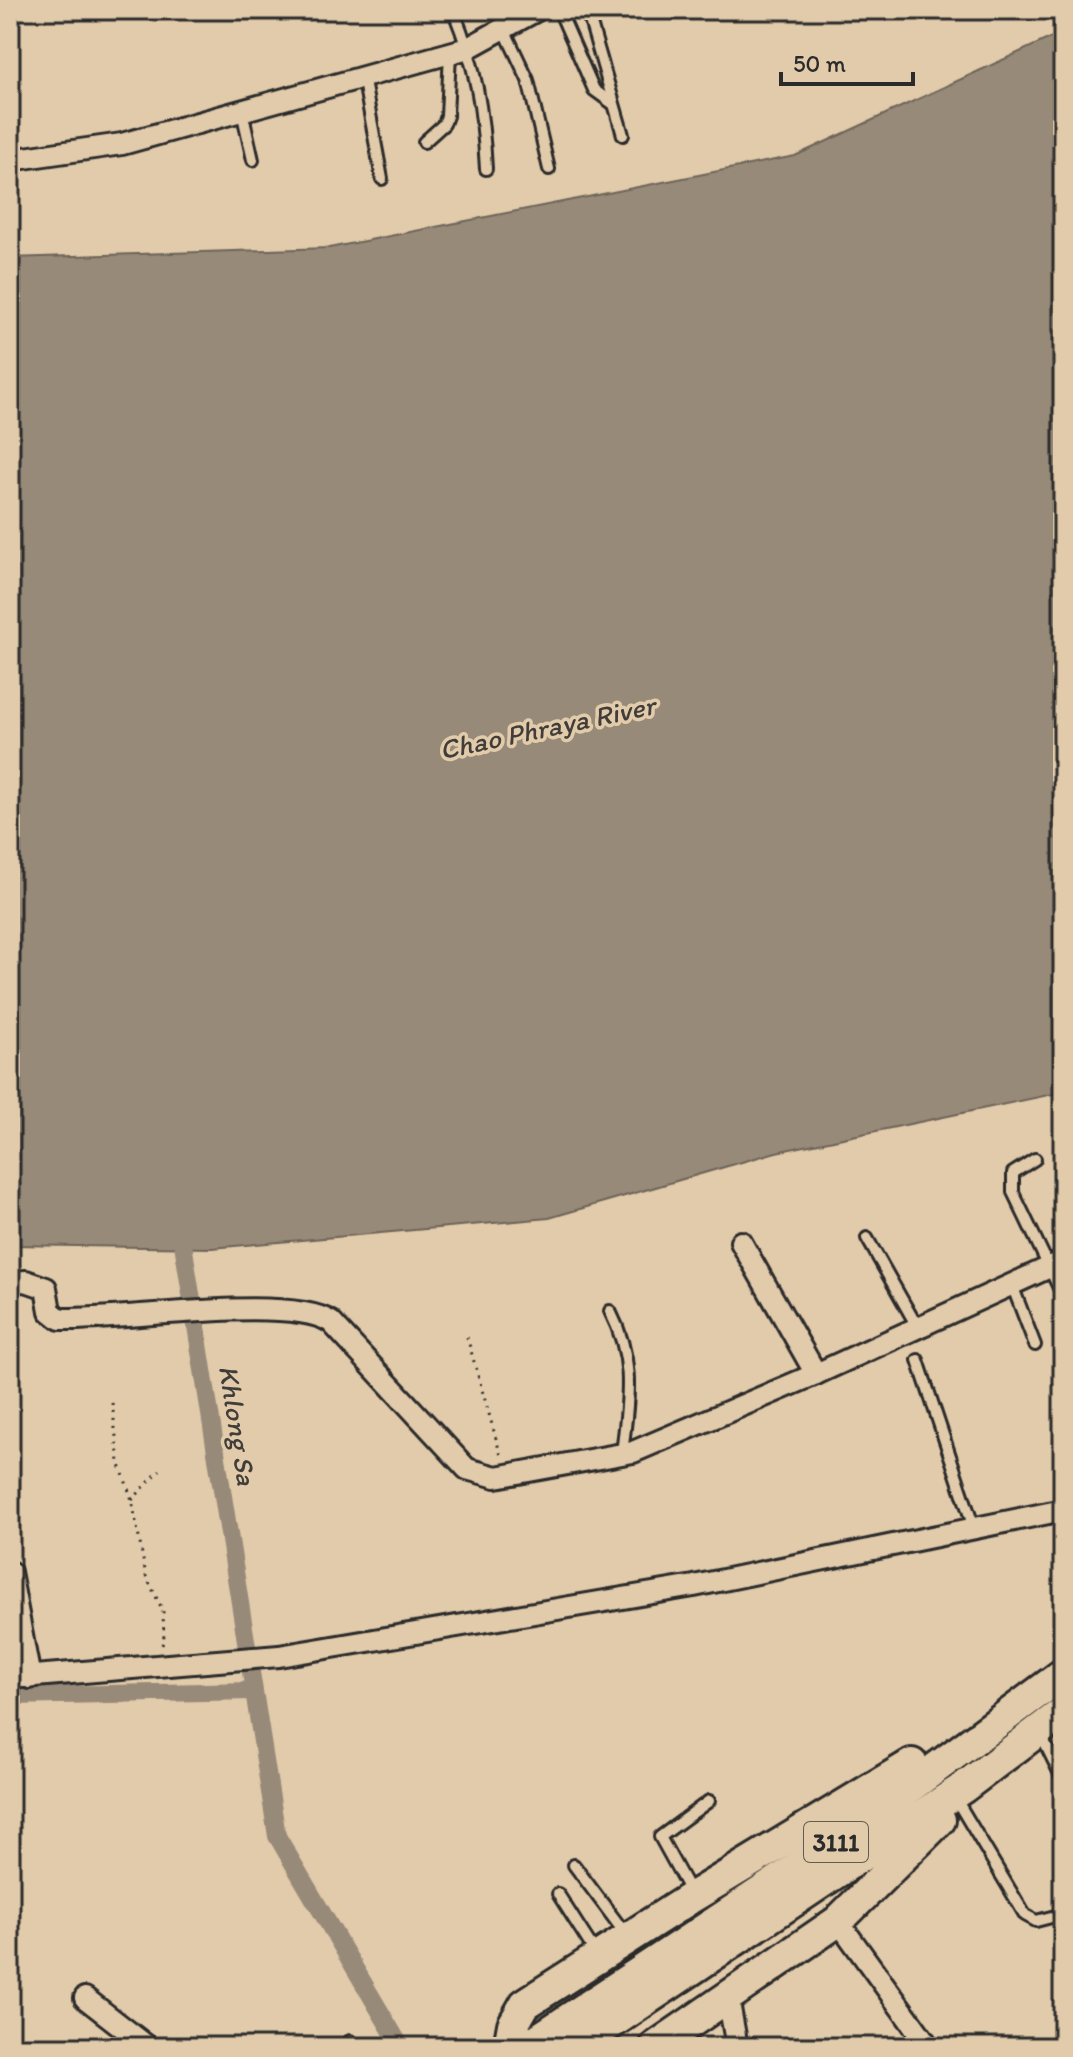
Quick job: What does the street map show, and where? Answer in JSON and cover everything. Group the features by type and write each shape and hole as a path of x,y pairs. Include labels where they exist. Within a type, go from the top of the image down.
{"main road":[{"name":"3111","path":"576,2047 608,2009 1063,1674"},
{"name":"3111","path":"526,2047 608,2009 961,1794 1051,1721"},
{"path":"509,2047 513,2025 525,2004 693,1897 912,1765 959,1751"},
{"path":"655,2047 838,1921 961,1794"}],"street":[{"path":"10,160 122,144 459,51 537,10"},
{"path":"741,1242 816,1374"},
{"path":"10,1282 26,1281 46,1288 50,1311 60,1319 220,1311 305,1311 320,1315 331,1322 467,1469 479,1475 507,1475 622,1454 816,1374 1057,1264"},
{"path":"10,1572 20,1678 279,1656 694,1586 1063,1510"},
{"path":"838,1921 929,2047"},
{"path":"728,1997 737,2047"},
{"path":"85,1998 148,2047"}],"lane":[{"path":"559,10 594,90 612,103"},
{"path":"587,10 623,135"},
{"path":"454,12 459,51 483,107 486,169"},
{"path":"503,27 528,80 549,169"},
{"path":"424,142 444,124 459,51"},
{"path":"363,76 382,179"},
{"path":"242,111 253,160"},
{"path":"1035,1159 1013,1173 1012,1183 1057,1264 1063,1296"},
{"path":"867,1238 918,1328"},
{"path":"1012,1285 1035,1345"},
{"path":"610,1311 624,1338 631,1381 622,1454"},
{"path":"918,1360 974,1528"},
{"path":"1051,1721 1063,1780"},
{"path":"961,1794 1025,1915 1036,1921 1063,1914"},
{"path":"693,1897 660,1837 709,1801"},
{"path":"574,1865 629,1938"},
{"path":"558,1894 598,1957"}],"path":[{"path":"467,1337 507,1475"},
{"path":"112,1403 119,1462 132,1500 146,1576 163,1611 164,1640 151,1669"},
{"path":"132,1500 160,1470"}],"water":[{"name":"Chao Phraya River","path":"1063,32 1063,1092 776,1152 549,1218 212,1248 10,1245 10,258 329,248 795,156"}],"waterway":[{"name":"Khlong Sa","path":"180,1225 277,1836 401,2047"},
{"path":"10,1696 253,1691"}]}
